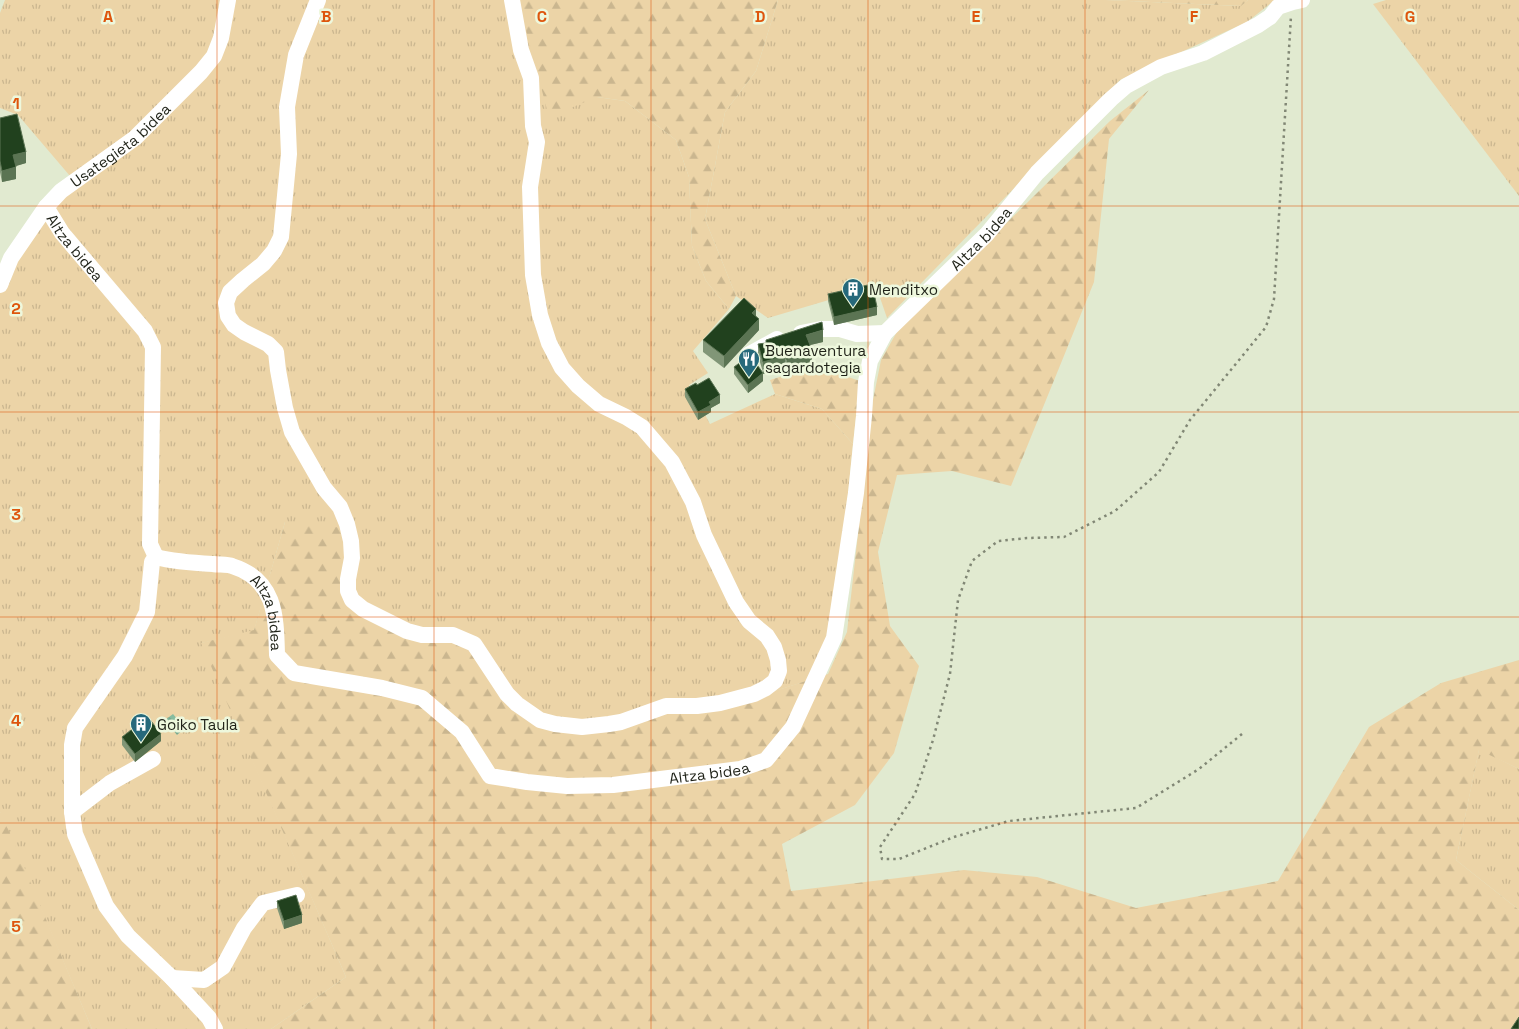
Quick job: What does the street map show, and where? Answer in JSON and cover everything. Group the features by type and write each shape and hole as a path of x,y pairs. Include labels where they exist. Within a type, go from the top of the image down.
{"street":[{"name":"Usategieta bidea","path":"0,285 6,257 46,207 61,191 135,138 201,72 214,56 221,38 228,0"},
{"path":"318,0 296,55 287,107 289,154 281,237 274,251 264,264 242,280 230,292 226,303 228,316 234,325 268,344 276,352 285,408 292,432 324,488 340,507 347,524 352,558 348,591 352,600 363,609 407,631 422,635 453,635 474,644 507,694 540,720 554,724 582,727 609,724 621,722 666,706 697,706 720,703 754,694 766,688 775,680 779,671 774,647 766,636 749,621 736,602 704,535 693,502 672,462 642,427 599,404 578,386 562,368 549,343 540,315 533,275 530,187 537,142 533,126 531,78 521,50 512,0"},
{"name":"Altza bidea","path":"46,207 62,233 145,331 153,347 150,544 156,557 171,561 232,566 256,578 271,598 276,621 277,655 294,673 382,688 422,698 462,732 490,776 567,786 613,785 740,769 766,760 793,727 834,638 856,493 866,382 870,361 885,333 987,234 1037,173 1126,86 1161,67 1203,53 1258,26 1278,8 1297,1"},
{"path":"748,355 773,340 820,328 840,328 857,334 885,333"},
{"path":"156,557 152,562 147,612 124,656 75,728 72,745 72,812 75,834 106,906 128,936 172,978 209,1018 215,1029"},
{"path":"72,812 110,783 153,759"},
{"path":"172,978 204,980 223,967 244,928 263,903 297,895"}],"path":[{"path":"1242,734 1199,769 1136,808 1009,822 954,837 899,859 882,859 880,847 915,794 933,740 950,674 958,600 972,561 998,541 1064,537 1115,511 1159,472 1190,420 1266,327 1274,298 1288,42 1297,1"}],"green space":[{"path":"5,0 226,0 209,54 137,133 70,176 18,115 0,108 0,13"},
{"path":"234,0 518,0 597,97 625,101 676,140 689,177 692,246 706,281 729,309 693,351 708,373 689,385 710,424 775,394 822,409 853,444 844,535 829,636 810,680 727,706 550,728 407,636 346,600 285,522 254,631 202,643 346,977 271,1029 92,1029 0,812 0,264 46,221 69,191 217,62"},
{"path":"518,0 778,0 756,71 725,112 705,219 736,296 729,309 706,281 692,246 689,177 676,140 625,101 597,97 549,117"},
{"path":"778,0 1106,0 1240,6 1248,0 1275,0 1247,22 1120,80 887,318 876,286 768,318 736,296 705,219 725,112 756,71"},
{"path":"1106,0 1248,0 1241,6"},
{"path":"1386,0 1519,0 1519,196 1373,4"},
{"path":"1149,90 1109,139 1094,282 1011,486 952,471 897,475 878,552 890,626 919,666 894,753 855,805 782,844 791,891 964,870 1037,877 1136,908 1278,881 1369,727 1441,683 1519,660 1519,769 1479,750 1456,860 1519,910 1519,1019 1513,1029 271,1029 346,977 201,643 254,630 285,522 345,528 346,600 407,636 466,643 550,728 727,706 828,674 847,632 873,400 881,360 898,330 1110,121"},
{"path":"815,366 860,381 853,444 822,409 775,394 770,380"},
{"path":"1479,749 1519,769 1519,910 1456,860"},
{"path":"0,812 2,814 92,1029 0,1029"}],"water":[{"path":"173,714 185,728 177,735 165,720"}],"building":[{"path":"17,114 26,152 13,155 16,167 2,171 0,161 0,118"},
{"name":"Menditxo","path":"872,284 877,307 834,317 828,294"},
{"path":"744,298 756,309 752,313 759,319 724,356 703,340"},
{"path":"822,322 823,330 806,335 812,350 787,360 785,356 763,362 758,344 766,343 766,340"},
{"path":"750,355 763,373 748,385 734,367"},
{"path":"709,378 720,395 709,402 711,405 698,412 685,389"},
{"name":"Goiko Taula","path":"148,717 161,734 135,754 122,737"},
{"path":"296,895 302,915 284,921 277,901"},
{"path":"1519,1017 1519,1029 1511,1029"}],"place":[{"name":"Menditxo","path":"853,308"},
{"name":"Buenaventura sagardotegia","path":"749,378"},
{"name":"Goiko Taula","path":"141,743"}]}
